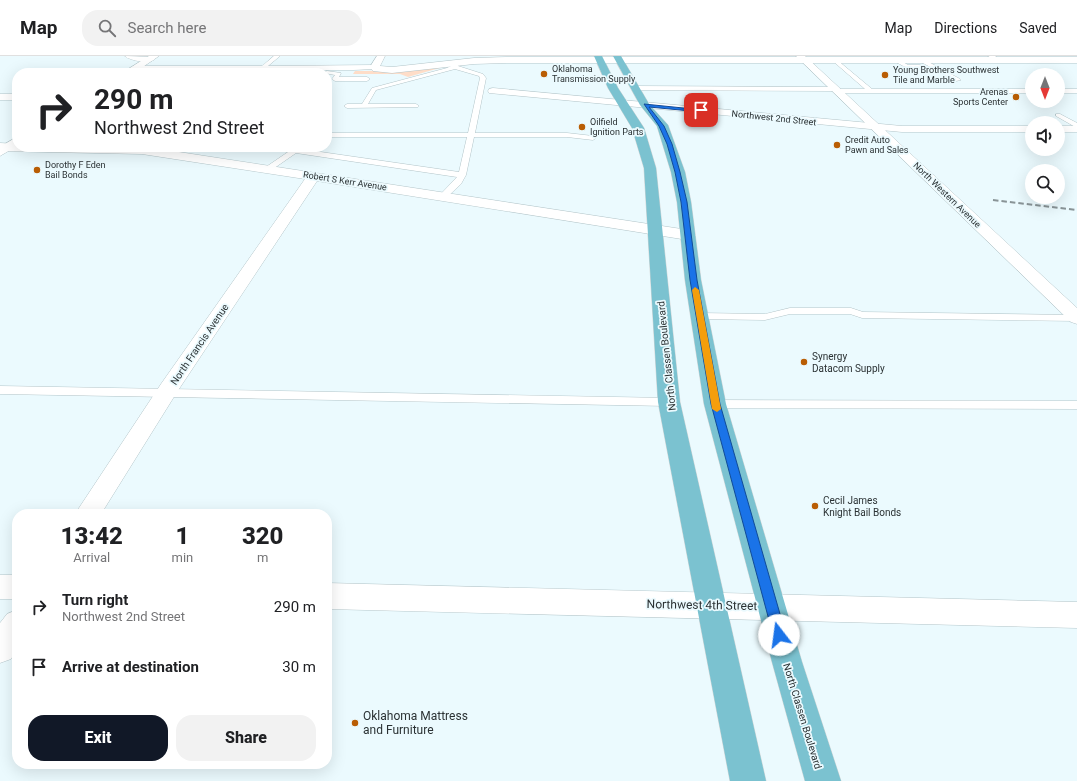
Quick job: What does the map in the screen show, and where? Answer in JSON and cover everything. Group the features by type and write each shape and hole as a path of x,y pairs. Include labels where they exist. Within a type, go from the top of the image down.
{"main road":[{"name":"North Classen Boulevard","path":"599,58 622,103 632,117 644,143 650,168 669,402 710,606 748,781"},
{"name":"North Classen Boulevard","path":"618,58 645,105 662,126 670,144 684,202 700,316 715,404 823,781"}],"street":[{"path":"129,56 153,57"},
{"path":"382,56 379,68 455,65 493,60 599,58 802,58 836,61 898,61 922,64 966,58 1000,61 1077,60"},
{"path":"136,68 153,57"},
{"name":"North Western Avenue","path":"802,58 1077,318"},
{"name":"Northwest 2nd Street","path":"493,91 902,129 1025,129"},
{"path":"0,97 12,97"},
{"path":"1065,129 1077,129"},
{"name":"Robert S Kerr Avenue","path":"158,152 688,235"},
{"name":"North Francis Avenue","path":"91,509 166,394 314,176"},
{"path":"0,587 12,587"},
{"name":"Northwest 4th Street","path":"332,596 1077,615"},
{"path":"0,649 12,631"}],"lane":[{"path":"263,68 277,56"},
{"path":"991,56 1000,61"},
{"path":"1016,56 1025,61"},
{"path":"836,61 871,90"},
{"path":"922,64 958,80"},
{"path":"364,106 374,89 455,65 483,78 462,175 458,182 443,196"},
{"path":"263,68 379,68"},
{"path":"332,74 339,74 335,79 366,79"},
{"path":"635,88 1025,90"},
{"path":"1065,90 1077,90"},
{"path":"347,106 416,106"},
{"path":"1058,115 1077,126"},
{"path":"332,135 567,135 593,138"},
{"path":"267,168 291,152"},
{"path":"315,152 462,175"},
{"path":"700,316 765,317 790,311 852,311 862,315 1077,318"},
{"path":"0,390 669,402"},
{"path":"715,404 1077,405"}],"shaded area":[{"path":"443,67 408,77 400,74 353,74 355,71"}],"railway":[{"path":"993,200 1077,210"}],"slow traffic":[{"path":"695,290 717,409"}],"place":[{"name":"Oklahoma Transmission Supply","path":"544,74"},
{"name":"Young Brothers Southwest Tile and Marble","path":"885,75"},
{"name":"Arenas Sports Center","path":"1016,97"},
{"name":"Oilfield Ignition Parts","path":"582,127"},
{"name":"Credit Auto Pawn and Sales","path":"837,145"},
{"name":"Dorothy F Eden Bail Bonds","path":"37,170"},
{"name":"Synergy Datacom Supply","path":"804,362"},
{"name":"Cecil James Knight Bail Bonds","path":"815,506"},
{"name":"Oklahoma Mattress and Furniture","path":"355,723"}],"route":[{"path":"701,110 645,105 662,126 670,144 678,172 684,202 694,280 715,404 779,635"}]}
